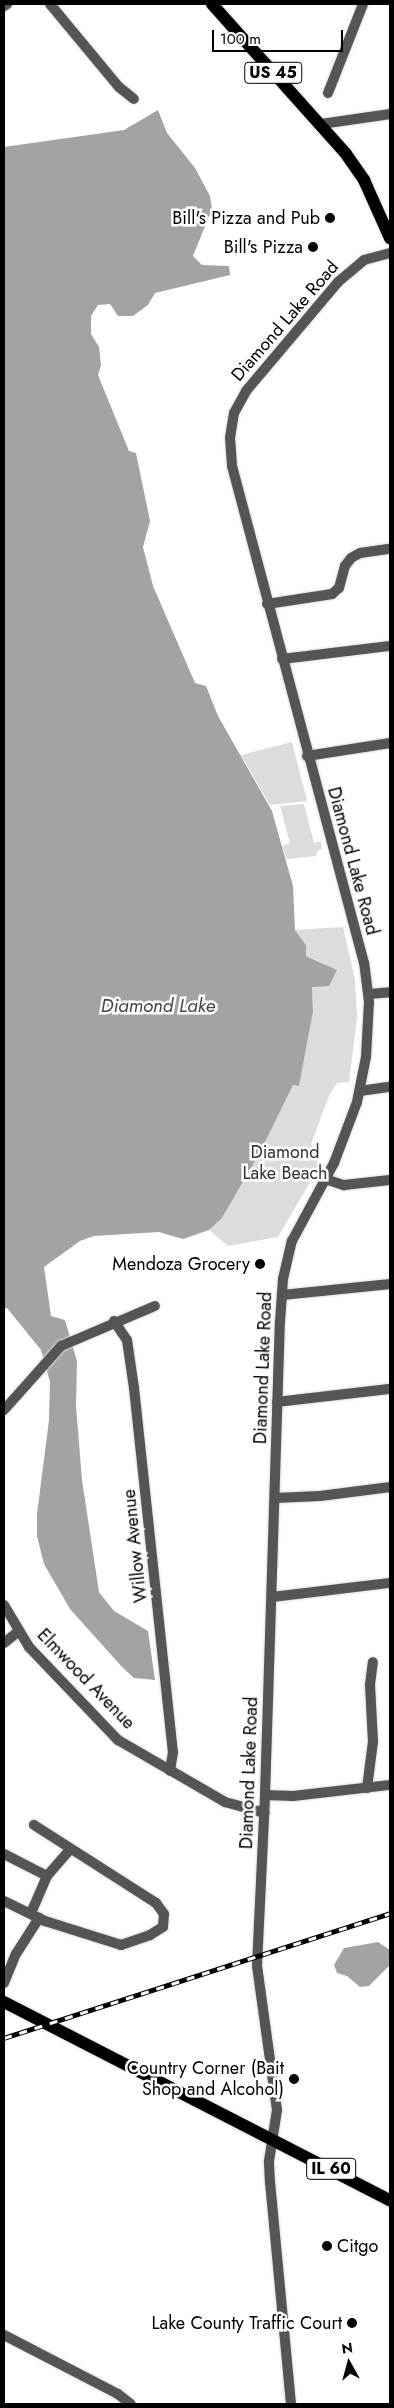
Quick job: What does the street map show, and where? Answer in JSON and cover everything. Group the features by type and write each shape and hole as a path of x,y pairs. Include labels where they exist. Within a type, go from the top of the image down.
{"main road":[{"name":"US 45","path":"212,4 321,124 364,180 390,238"},
{"name":"IL 60","path":"4,2002 390,2200"}],"street":[{"path":"50,4 119,87 134,99"},
{"path":"328,93 363,4"},
{"path":"321,124 390,114"},
{"name":"Diamond Lake Road","path":"291,2404 270,2183 272,2139 277,2110 257,1966 266,1795 277,1402 282,1295 292,1242 348,1131 360,1091 369,1034 369,994 364,963 307,756 232,466 230,438 234,413 246,391 338,282 364,260 390,253"},
{"path":"267,604 332,594 339,588 345,566 351,558 360,553 390,549"},
{"path":"282,659 390,646"},
{"path":"307,756 390,742"},
{"path":"369,994 390,992"},
{"path":"360,1091 390,1087"},
{"path":"325,1179 344,1185 390,1180"},
{"path":"282,1295 390,1284"},
{"path":"4,1410 40,1366 74,1338 155,1306"},
{"name":"Willow Avenue","path":"114,1321 127,1340 134,1388 173,1752 170,1771"},
{"path":"277,1402 390,1389"},
{"path":"275,1498 320,1496 390,1487"},
{"path":"272,1597 390,1583"},
{"name":"Elmwood Avenue","path":"4,1605 19,1631 68,1690 118,1740 225,1802 265,1813"},
{"path":"4,1643 19,1631"},
{"path":"367,1788 373,1742 370,1685 373,1662"},
{"path":"266,1795 390,1785"},
{"path":"4,1901 35,1916 121,1944 150,1936 163,1927 164,1914 156,1903 34,1826"},
{"path":"4,1983 35,1916 47,1876 70,1850"},
{"path":"4,1854 47,1876"},
{"path":"4,2335 118,2394 131,2404"}],"green space":[{"path":"292,742 307,801 270,805 241,755"},
{"path":"304,804 314,843 321,841 322,849 318,850 316,856 287,859 282,846 290,843 280,806"},
{"name":"Diamond Lake Beach","path":"343,927 355,980 357,1017 349,1082 337,1083 329,1096 311,1144 320,1165 278,1237 228,1246 209,1230 222,1218 293,1085 299,1086 313,1012 312,986 325,964 306,956 306,945 295,930"}],"water":[{"name":"Diamond Lake","path":"158,110 167,133 195,168 210,196 212,209 193,256 202,265 229,266 230,275 155,293 148,305 133,316 118,316 110,304 98,305 91,316 91,334 99,347 101,365 98,375 129,451 136,453 150,521 143,547 153,586 195,683 206,686 218,716 272,811 293,886 295,930 306,945 306,956 337,970 329,986 312,987 313,1012 299,1086 293,1085 260,1152 222,1218 209,1230 183,1239 159,1232 94,1236 80,1241 44,1267 51,1316 65,1320 77,1361 76,1406 82,1480 99,1592 114,1611 148,1631 155,1680 134,1678 122,1667 70,1609 44,1564 37,1536 37,1514 49,1420 50,1382 41,1350 7,1308 4,1309 4,147 124,130"},
{"path":"378,1942 390,1950 390,1965 369,1986 360,1987 347,1976 337,1973 334,1965 344,1948"}],"railway":[{"path":"4,2038 390,1913"}],"place":[{"name":"Bill's Pizza and Pub","path":"330,218"},
{"name":"Bill's Pizza","path":"313,247"},
{"name":"Mendoza Grocery","path":"260,1264"},
{"name":"Country Corner (Bait Shop and Alcohol)","path":"294,2079"},
{"name":"Citgo","path":"327,2246"},
{"name":"Lake County Traffic Court","path":"352,2323"}]}
